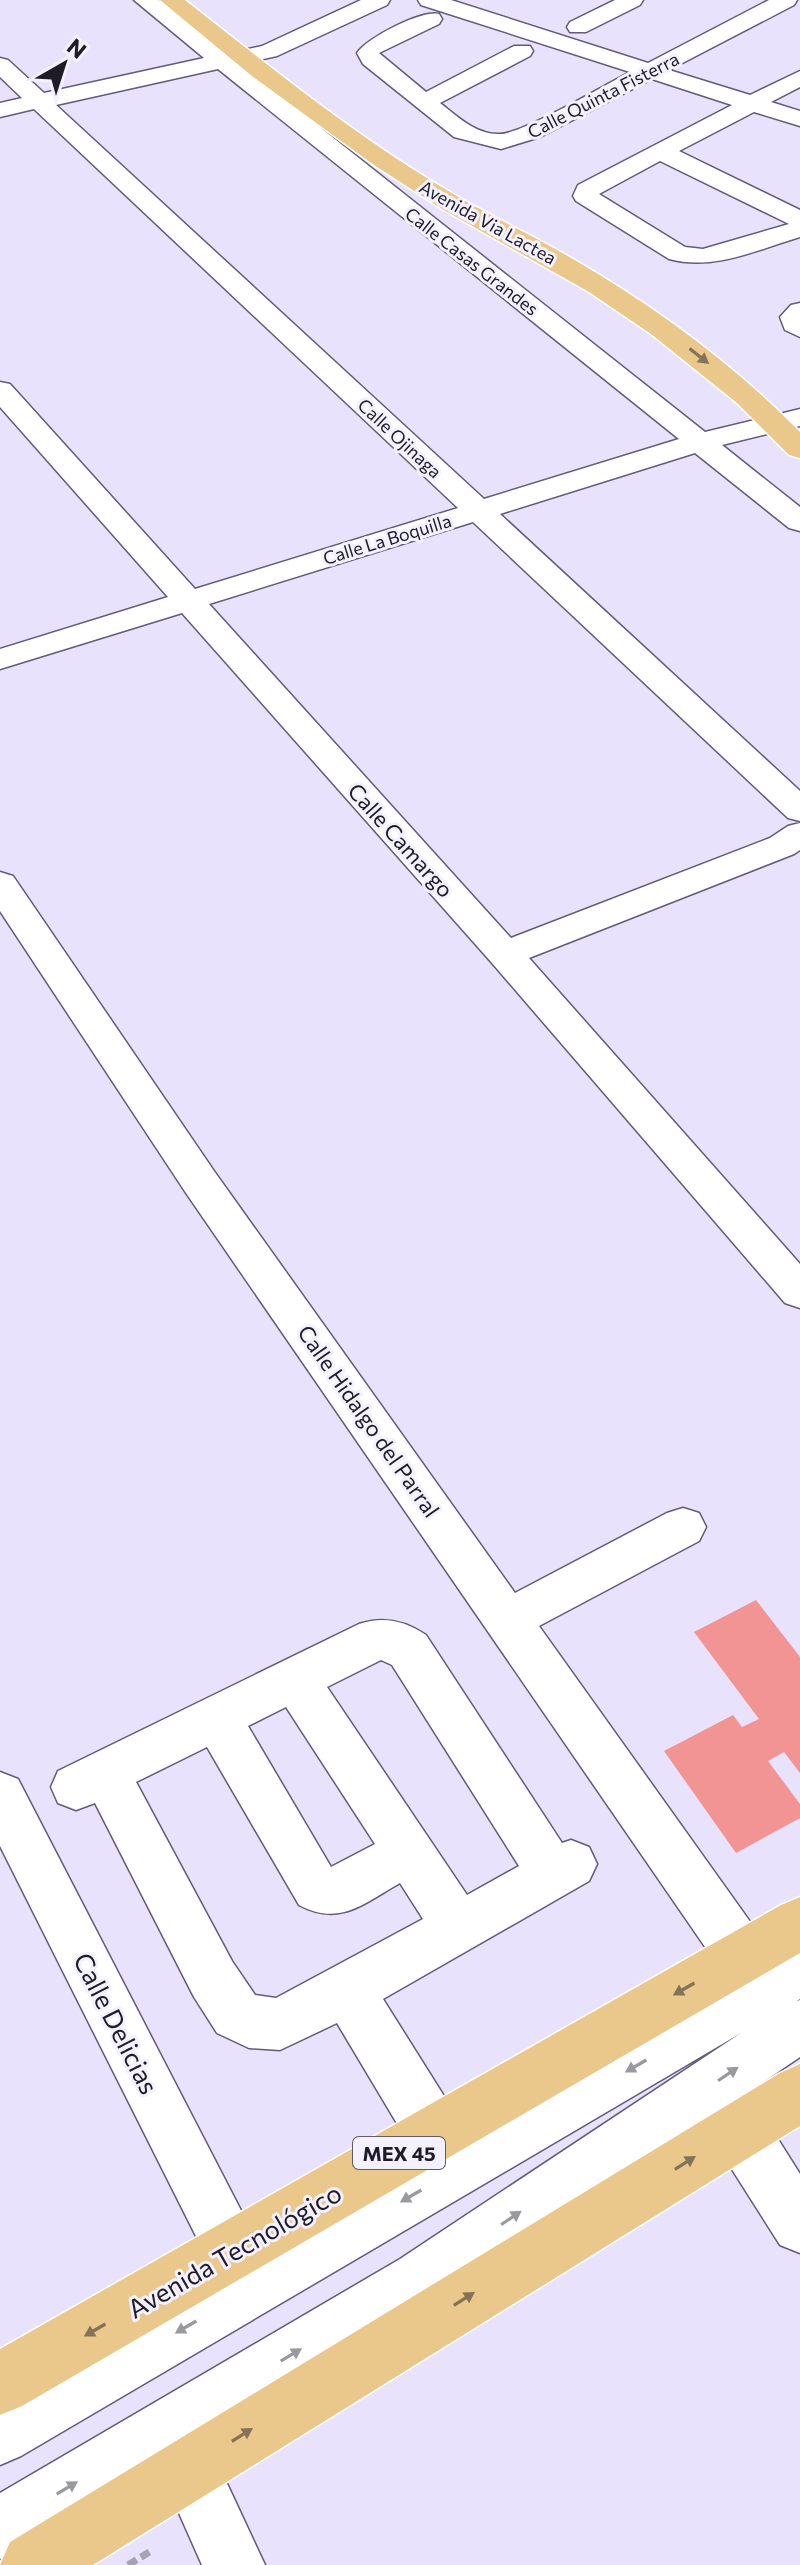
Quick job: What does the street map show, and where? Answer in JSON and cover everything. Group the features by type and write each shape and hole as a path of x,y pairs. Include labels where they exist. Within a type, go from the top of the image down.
{"main road":[{"name":"Avenida Via Lactea","path":"171,0 236,55 415,181 566,266 663,329 722,374 792,418 800,449"},
{"name":"Avenida Via Lactea","path":"204,0 236,55"},
{"name":"Avenida Tecnológico","path":"0,2384 234,2252 434,2132 800,1923"},
{"path":"33,2565 800,2093"}],"street":[{"name":"Calle Casas Grandes","path":"145,0 236,55 697,443 800,522"},
{"path":"236,55 357,0"},
{"path":"0,110 236,55 379,0"},
{"path":"457,0 493,13 525,40"},
{"path":"578,27 632,0"},
{"name":"Calle Quinta Fisterra","path":"430,10 368,53 462,132 501,142 532,132 786,0"},
{"path":"430,10 525,40 650,70 800,119"},
{"path":"424,102 525,40"},
{"name":"Calle Ojinaga","path":"0,65 800,810"},
{"path":"800,78 587,190 585,196 678,254 690,256 704,257 800,229"},
{"path":"661,152 800,220"},
{"path":"800,311 793,317 794,324 800,329"},
{"name":"Calle Camargo","path":"0,390 505,954 800,1292"},
{"name":"Calle La Boquilla","path":"0,659 697,443 792,418"},
{"path":"505,954 782,846 800,834"},
{"name":"Calle Hidalgo del Parral","path":"0,884 200,1182 742,1955"},
{"path":"509,1619 683,1527"},
{"path":"376,1639 402,1645 562,1869 347,1990 280,2024 249,2022 236,2014 213,1979 91,1779 217,1719 376,1639"},
{"path":"295,1680 458,1926"},
{"path":"217,1719 311,1882 318,1889 325,1892 337,1890 411,1851"},
{"name":"Calle Delicias","path":"0,1795 234,2252"},
{"path":"0,2435 800,1970"},
{"path":"347,1990 434,2132"},
{"path":"0,2528 420,2279 800,2026"},
{"path":"739,2129 800,2225"},
{"path":"189,2468 234,2565"}],"building":[{"path":"756,1600 800,1657 800,1773 784,1752 768,1761 800,1804 800,1818 736,1853 664,1751 733,1715 742,1727 759,1719 694,1632"}]}
